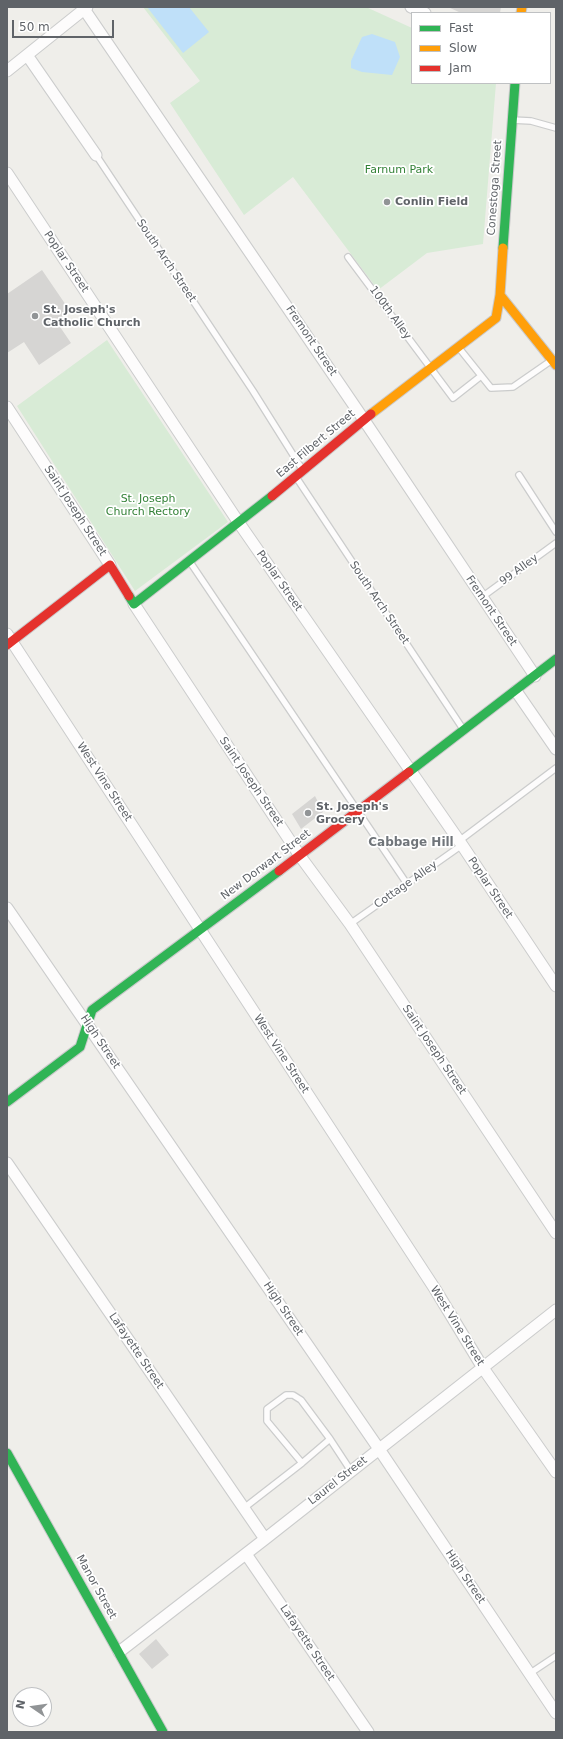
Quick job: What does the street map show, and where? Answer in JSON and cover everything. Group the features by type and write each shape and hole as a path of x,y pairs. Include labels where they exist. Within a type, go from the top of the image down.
{"street":[{"path":"411,7 423,12"},
{"path":"7,71 84,8"},
{"name":"Fremont Street","path":"84,8 364,420 535,676"},
{"name":"South Arch Street","path":"27,55 96,155"},
{"name":"Conestoga Street","path":"500,295 515,84"},
{"name":"Poplar Street","path":"7,173 239,523 460,843 556,986"},
{"path":"500,295 554,362"},
{"name":"East Filbert Street","path":"134,604 239,523 364,420 431,370 496,318 500,295"},
{"name":"Saint Joseph Street","path":"7,407 134,604 300,856 350,924 556,1233"},
{"path":"9,641 110,565"},
{"name":"West Vine Street","path":"9,641 435,1289 483,1368 556,1472"},
{"name":"New Dorwart Street","path":"7,1102 80,1047 92,1010 300,856 463,729 516,691 556,659"},
{"path":"516,691 556,749"},
{"name":"High Street","path":"7,908 379,1449 556,1713"},
{"name":"Lafayette Street","path":"7,1162 266,1539"},
{"name":"Laurel Street","path":"119,1652 266,1539 351,1470 556,1310"},
{"name":"Manor Street","path":"7,1453 11,1469 119,1652 163,1732"},
{"name":"Lafayette Street","path":"246,1554 368,1732"}],"lane":[{"path":"512,120 531,121 556,128"},
{"name":"South Arch Street","path":"96,155 253,391 303,470"},
{"name":"100th Alley","path":"348,257 453,398 481,376"},
{"path":"459,347 491,388 513,387 554,362"},
{"path":"519,475 556,532"},
{"name":"South Arch Street","path":"295,476 463,729"},
{"name":"99 Alley","path":"482,597 556,543"},
{"path":"190,562 407,884"},
{"name":"Cottage Alley","path":"350,924 407,884 556,768"},
{"path":"302,1463 267,1421 267,1409 286,1395 293,1395 301,1400 351,1470"},
{"path":"244,1508 330,1439"},
{"path":"529,1674 556,1656"}],"green space":[{"name":"Farnum Park","path":"143,7 366,7 411,28 411,84 496,84 483,244 427,253 378,290 293,177 244,215 170,103 200,81"},
{"name":"St. Joseph Church Rectory","path":"107,340 228,522 135,591 17,406"}],"water":[{"path":"147,7 189,7 209,32 183,53"},
{"path":"372,34 395,42 400,57 392,75 362,72 351,68 351,61 362,37"}],"building":[{"path":"448,7 501,7 500,12 459,12"},
{"name":"St. Joseph's Catholic Church","path":"42,270 70,311 56,321 71,343 39,365 24,342 7,353 7,294"},
{"name":"St. Joseph's Grocery","path":"315,796 323,812 301,829 292,814"},
{"path":"156,1639 169,1655 152,1669 139,1654"}],"traffic: fast":[{"path":"503,248 515,84"},
{"path":"129,596 134,604 272,496"},
{"path":"409,772 556,659"},
{"path":"7,1102 80,1047 92,1010 279,871"},
{"path":"7,1453 163,1732"}],"traffic: slow":[{"path":"521,12 522,7"},
{"path":"371,414 496,318 500,295 503,248"},
{"path":"500,295 556,365"}],"traffic: jam":[{"path":"272,496 371,414"},
{"path":"7,645 110,565 129,596"},
{"path":"279,871 409,772"}],"place":[{"name":"Conlin Field","path":"387,202"},
{"name":"St. Joseph's Catholic Church","path":"35,316"},
{"name":"St. Joseph's Grocery","path":"308,813"}],"district":[{"name":"Cabbage Hill","path":"411,843"}]}
